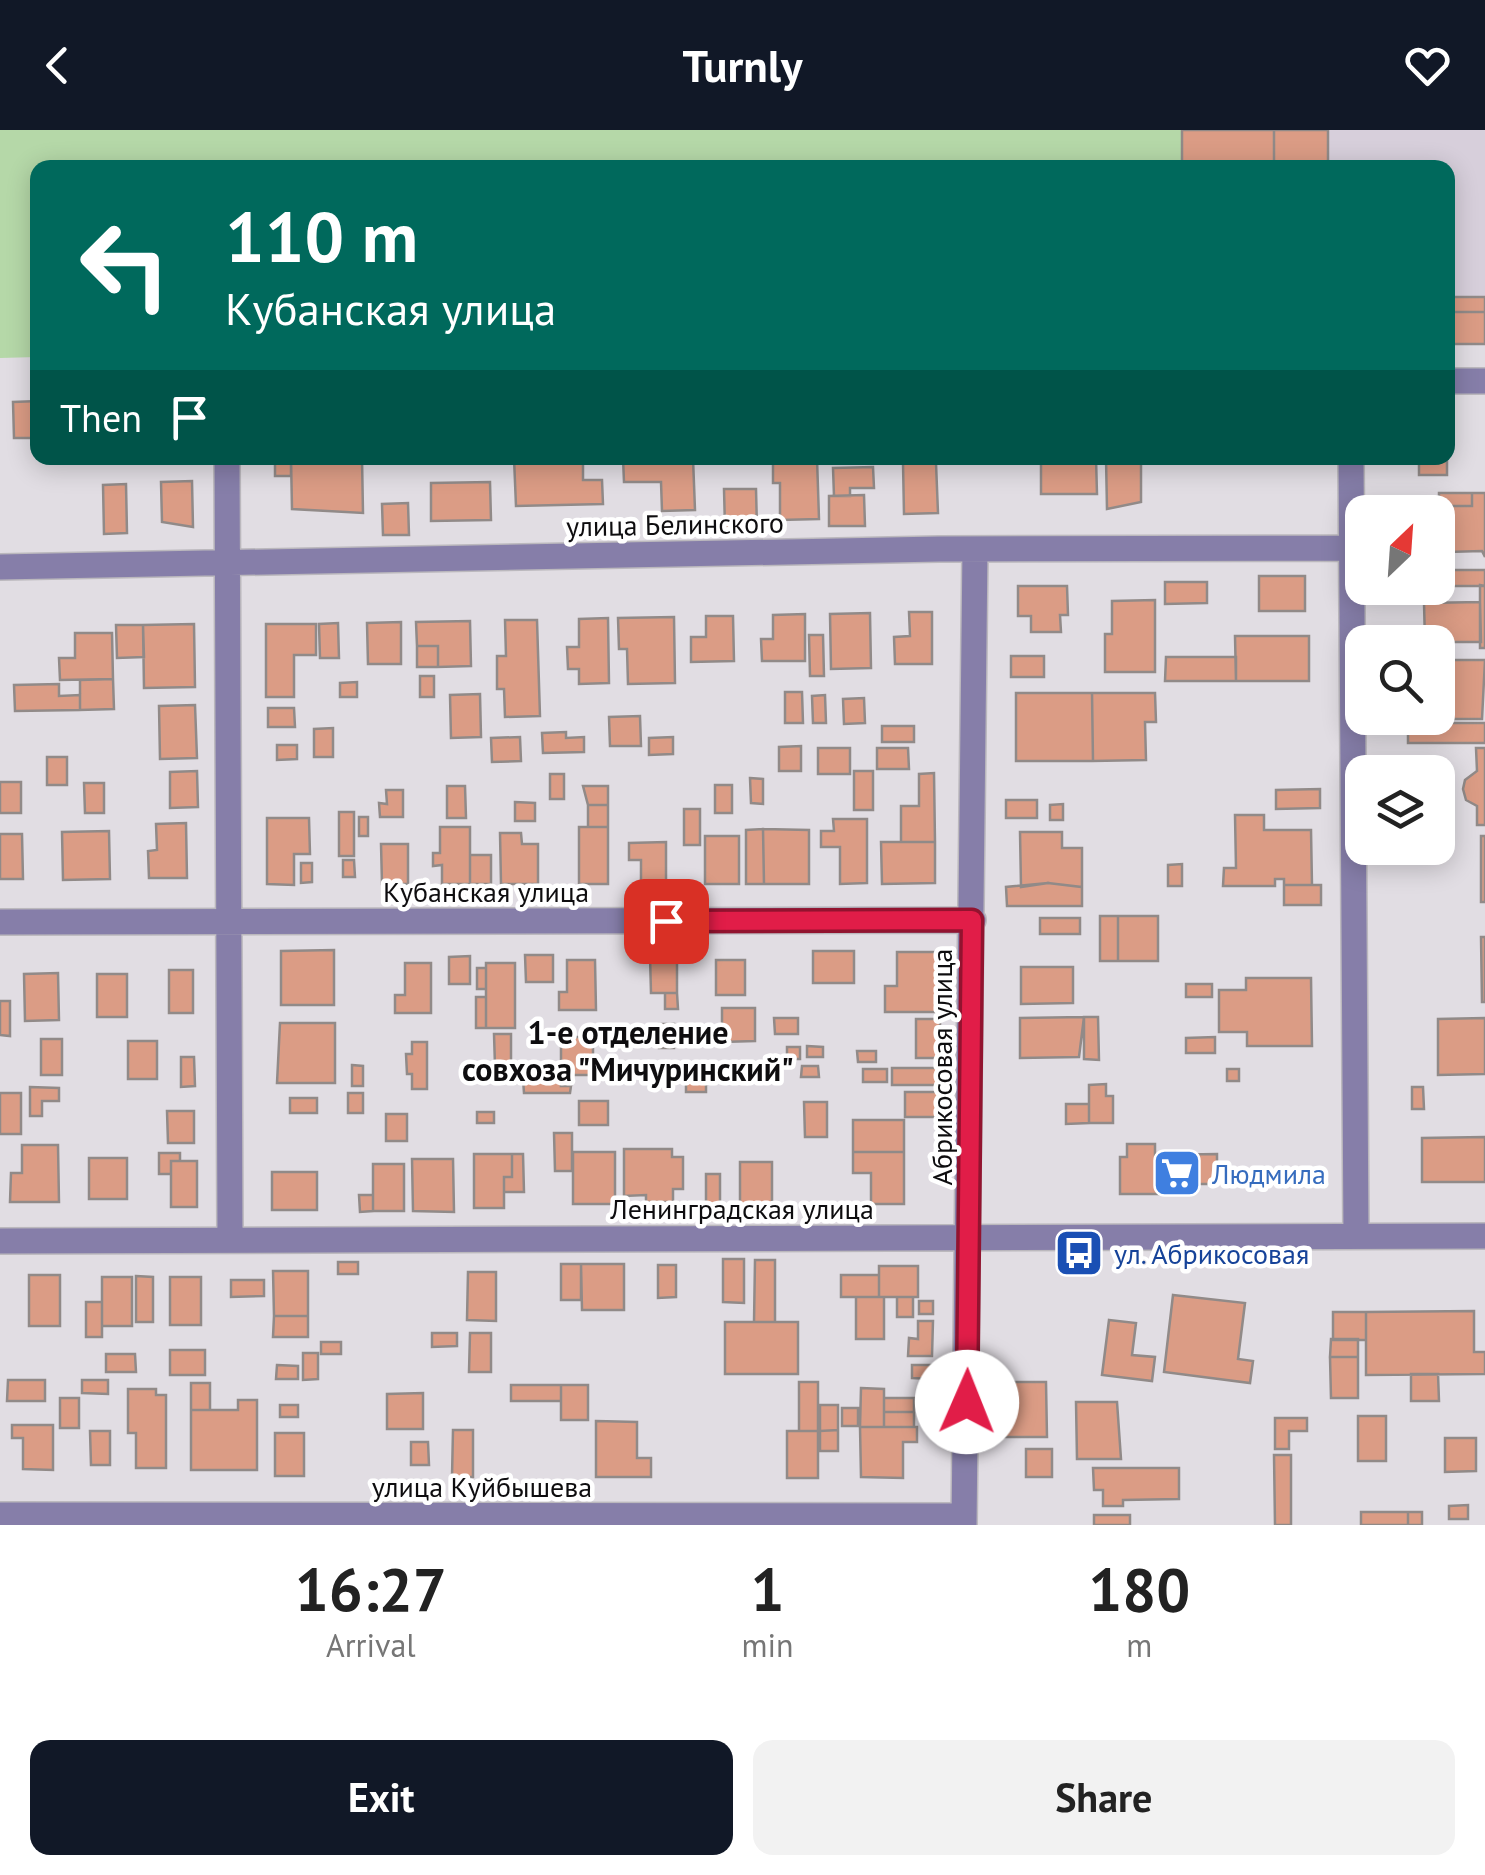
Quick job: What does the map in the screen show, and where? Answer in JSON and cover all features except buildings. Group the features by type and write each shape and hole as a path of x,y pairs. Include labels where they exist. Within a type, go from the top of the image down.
{"street":[{"path":"1455,381 1485,380"},
{"path":"227,465 230,1240"},
{"path":"1351,465 1351,495"},
{"name":"улица Белинского","path":"0,567 975,549 1345,548"},
{"name":"Абрикосовая улица","path":"964,1521 975,549"},
{"path":"1352,605 1356,1236"},
{"name":"Кубанская улица","path":"0,922 972,920"},
{"name":"Ленинградская улица","path":"0,1241 1485,1236"},
{"name":"улица Куйбышева","path":"0,1516 964,1521"}],"shaded area":[{"path":"1182,130 1485,130 1485,344 1455,344 1455,160 1182,160"}],"green space":[{"path":"0,130 1182,130 1182,160 30,160 30,357 0,358"}],"place":[{"name":"Людмила","path":"1177,1173"},
{"name":"ул. Абрикосовая","path":"1079,1253"}],"district":[{"name":"1-е отделение совхоза \"Мичуринский\"","path":"628,1050"}],"route":[{"path":"666,921 972,920 967,1402"}]}
